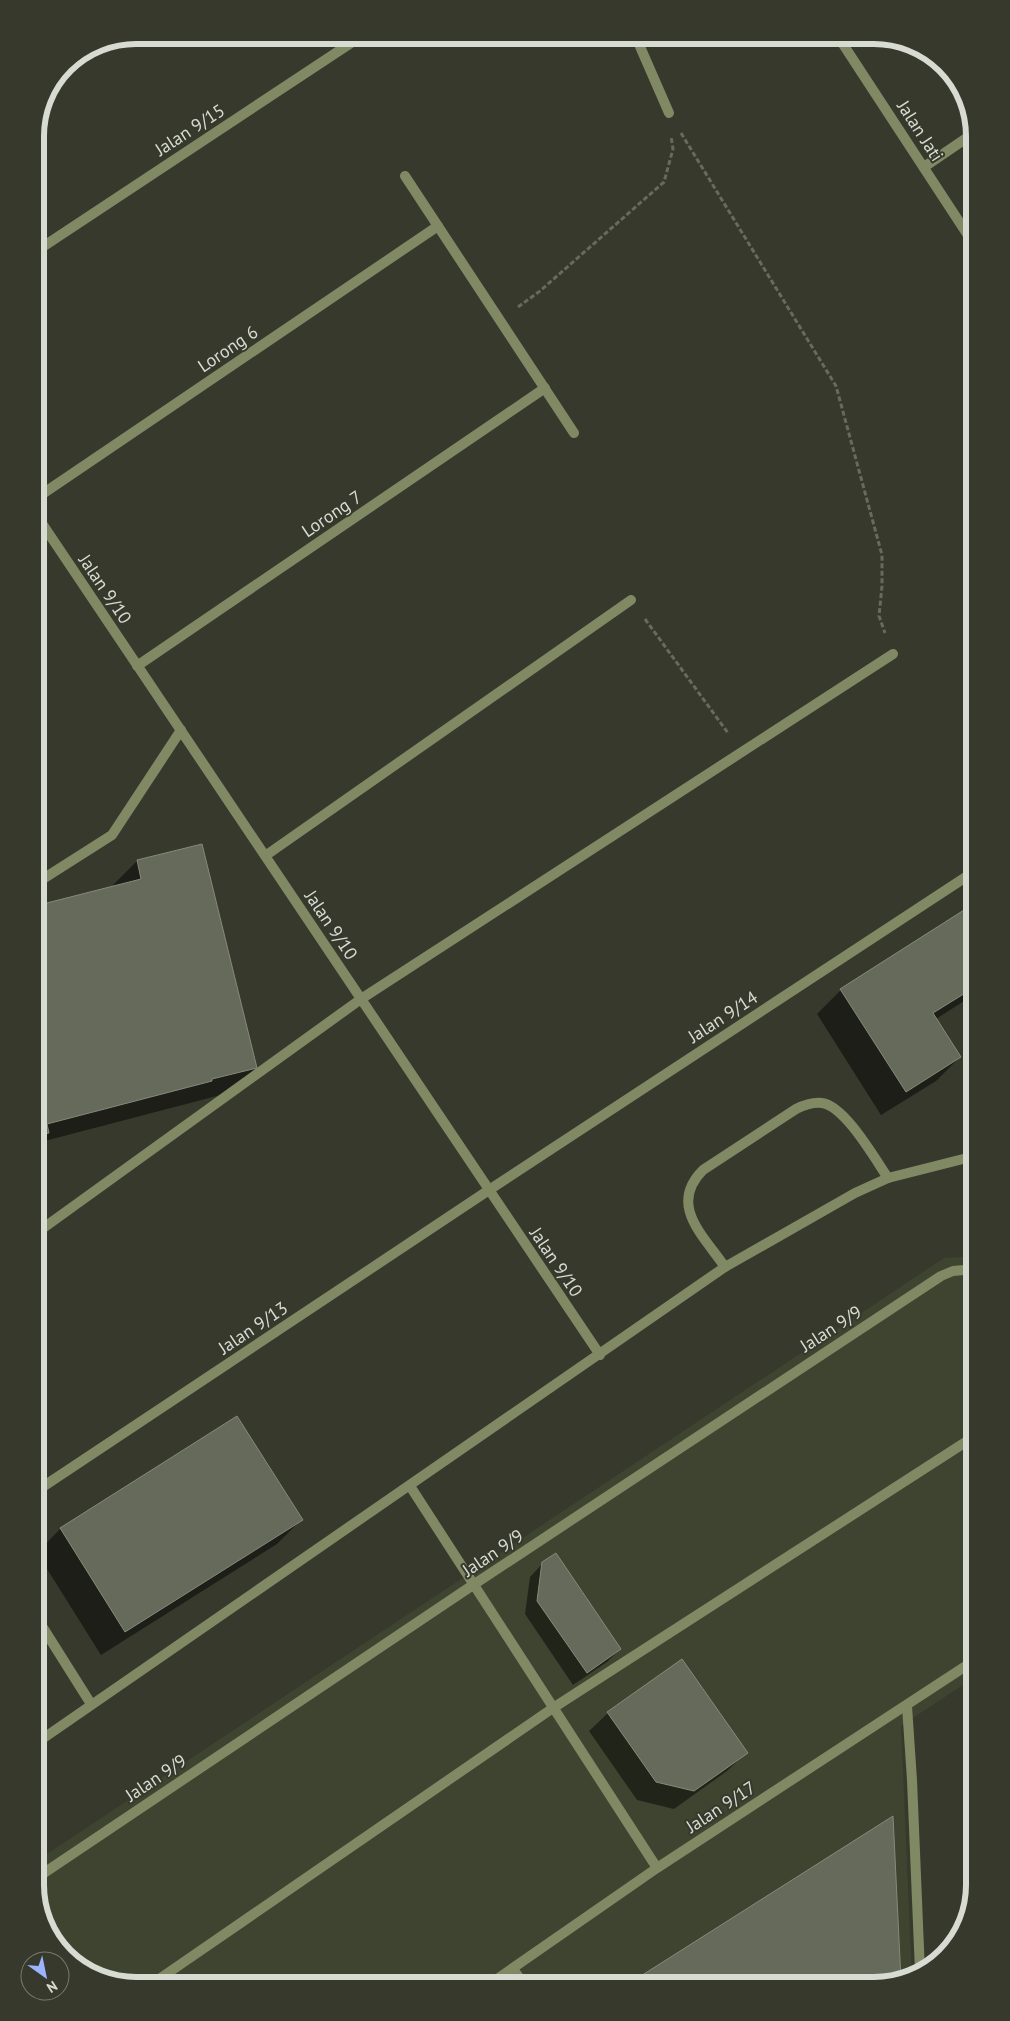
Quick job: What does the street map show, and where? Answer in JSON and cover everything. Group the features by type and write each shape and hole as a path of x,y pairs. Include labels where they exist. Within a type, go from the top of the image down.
{"street":[{"name":"Jalan 9/15","path":"44,246 349,44"},
{"path":"639,44 669,113"},
{"name":"Jalan Jati","path":"843,44 966,232"},
{"path":"924,167 966,138"},
{"path":"405,176 574,434"},
{"name":"Lorong 6","path":"44,493 438,226"},
{"name":"Lorong 7","path":"137,666 545,388"},
{"name":"Jalan 9/10","path":"44,526 600,1355"},
{"path":"265,856 631,600"},
{"path":"44,1228 362,999 893,654"},
{"path":"44,878 112,834 181,730"},
{"name":"Jalan 9/14","path":"489,1190 966,876"},
{"path":"725,1267 694,1221 688,1208 688,1194 693,1180 704,1170 796,1109 809,1104 823,1103 836,1109 846,1119 888,1178"},
{"path":"44,1738 725,1267 823,1209 888,1178 966,1158"},
{"name":"Jalan 9/13","path":"44,1486 489,1190"},
{"name":"Jalan 9/9","path":"44,1873 473,1585 941,1276 953,1271 966,1270"},
{"path":"162,1977 553,1708 966,1442"},
{"path":"410,1486 657,1868"},
{"path":"44,1628 91,1704"},
{"name":"Jalan 9/17","path":"502,1977 657,1868 966,1666"},
{"path":"907,1706 920,1965"},
{"path":"513,1970 518,1977"}],"path":[{"path":"500,320 540,291 664,182 673,150 669,113"},
{"path":"669,113 836,386 882,555 882,586 878,616 893,654"},
{"path":"631,600 742,752"}],"shaded area":[{"path":"966,1257 966,1683 901,1726 912,1969 898,1974 880,1977 130,1977 95,1968 75,1954 63,1941 51,1920 46,1903 44,1856 944,1258"}],"building":[{"path":"202,844 257,1068 47,1124 49,1133 44,1134 44,904 141,879 137,860"},
{"path":"966,909 966,993 933,1013 961,1057 906,1092 840,989"},
{"path":"237,1416 303,1520 125,1632 60,1528"},
{"path":"556,1553 621,1649 587,1673 537,1601 542,1562"},
{"path":"682,1659 748,1753 694,1791 656,1782 607,1712"},
{"path":"893,1816 901,1973 880,1977 639,1977"}]}
